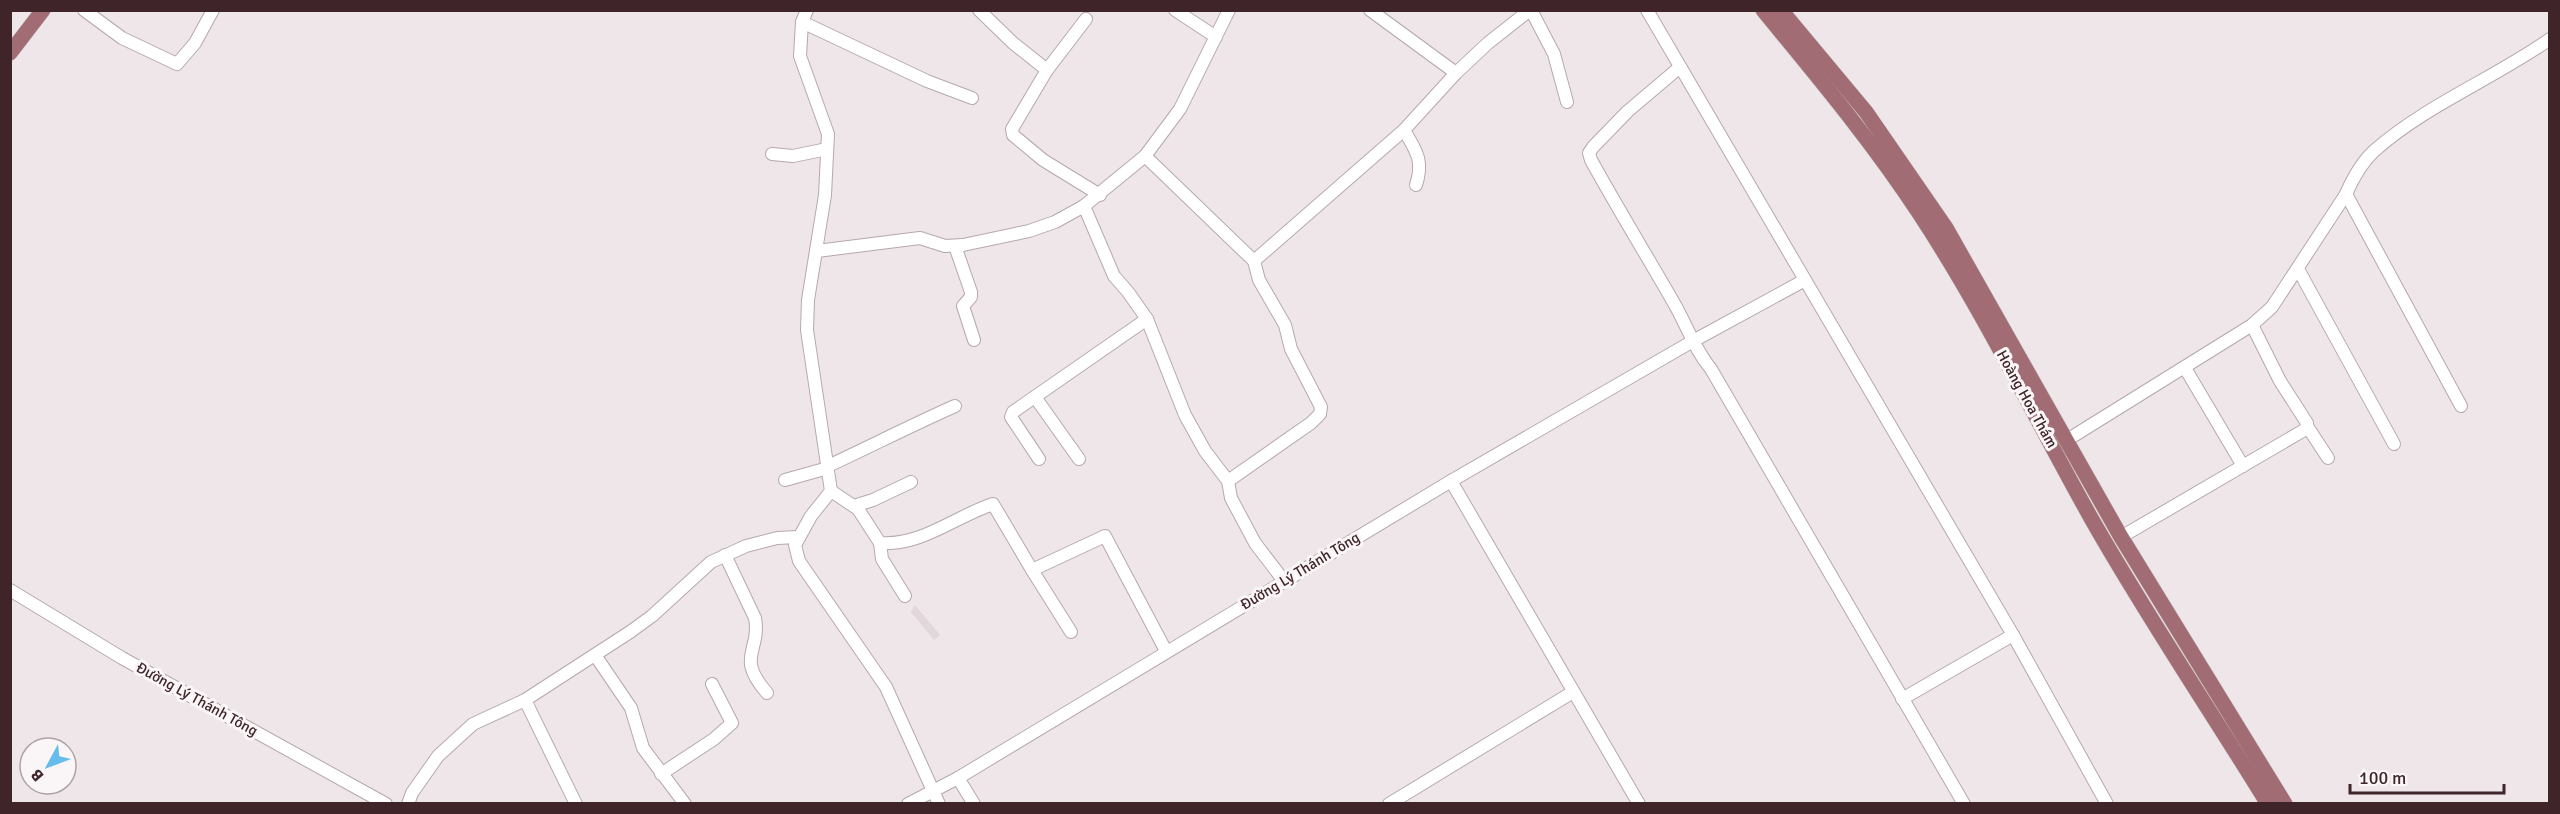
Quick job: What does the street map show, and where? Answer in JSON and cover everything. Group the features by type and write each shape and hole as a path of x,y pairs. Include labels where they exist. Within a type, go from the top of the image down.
{"main road":[{"path":"10,53 43,10"},
{"name":"Hoàng Hoa Thám","path":"1763,10 1853,121 1919,213 2017,380 2091,518 2158,630 2268,804"},
{"name":"Hoàng Hoa Thám","path":"1781,10 1866,112 1946,228 2121,537 2285,804"},
{"path":"1853,121 1866,112"},
{"path":"2158,630 2173,622"}],"street":[{"path":"84,10 122,38 177,64 195,43 213,10"},
{"path":"979,10 1013,43 1047,70"},
{"path":"1175,10 1216,37"},
{"path":"817,251 920,238 945,246 955,246 1029,231 1054,222 1084,206 1144,156 1180,109 1229,10"},
{"path":"1370,10 1456,73"},
{"path":"1254,261 1404,130 1456,73 1488,43 1531,10 1554,54 1567,102"},
{"path":"1647,10 2013,635 2107,804"},
{"path":"939,804 886,687 799,561 795,545 798,537 831,492 807,330 808,300 825,195 828,134 800,56 805,16 927,81 972,98"},
{"path":"1086,19 1047,70 1012,129 1013,135 1043,160 1100,195"},
{"path":"2067,440 2252,325 2272,307 2346,194 2355,173 2373,152 2432,109 2550,39"},
{"path":"1680,67 1628,111 1589,153 1625,224 1676,307 1693,341 1964,804"},
{"path":"1404,130 1419,157 1421,170 1416,185"},
{"path":"772,154 793,156 827,149"},
{"path":"1144,156 1254,261 1259,279 1285,325 1291,349 1322,407 1320,414 1311,423 1228,481"},
{"path":"2346,194 2461,406"},
{"path":"1084,206 1114,276 1147,319 1185,416 1205,451 1228,481 1231,498 1255,543 1284,581"},
{"path":"955,246 971,292 971,297 963,306 974,340"},
{"path":"2298,269 2394,444"},
{"name":"Đường Lý Thánh Tông","path":"908,804 958,777 1451,481 1693,341 1805,280"},
{"path":"1039,459 1011,417 1013,412 1147,319"},
{"path":"2252,325 2307,426 2328,458"},
{"path":"2185,368 2243,466"},
{"path":"1035,396 1079,459"},
{"path":"785,480 828,467 887,435 955,406"},
{"path":"2121,537 2300,435 2307,426"},
{"path":"1451,481 1639,804"},
{"path":"854,506 873,500 911,482"},
{"path":"831,492 854,506 880,543 882,559 905,596"},
{"path":"880,543 895,544 934,531 993,504 1071,632"},
{"path":"1032,570 1105,536 1166,651"},
{"path":"408,804 412,793 438,756 473,724 525,700 595,655 652,616 711,562 746,546 777,538 798,537"},
{"path":"725,555 755,618 757,627 749,658 755,677 767,693"},
{"name":"Đường Lý Thánh Tông","path":"10,590 122,658 386,804"},
{"path":"1902,699 2013,635"},
{"path":"595,655 631,708 635,717 636,733 643,748 685,804"},
{"path":"661,774 714,740 732,723 712,684"},
{"path":"1389,804 1573,692"},
{"path":"525,700 576,804"},
{"path":"958,777 974,804"}],"shaded area":[{"path":"915,605 940,635 934,640 911,612"}]}
